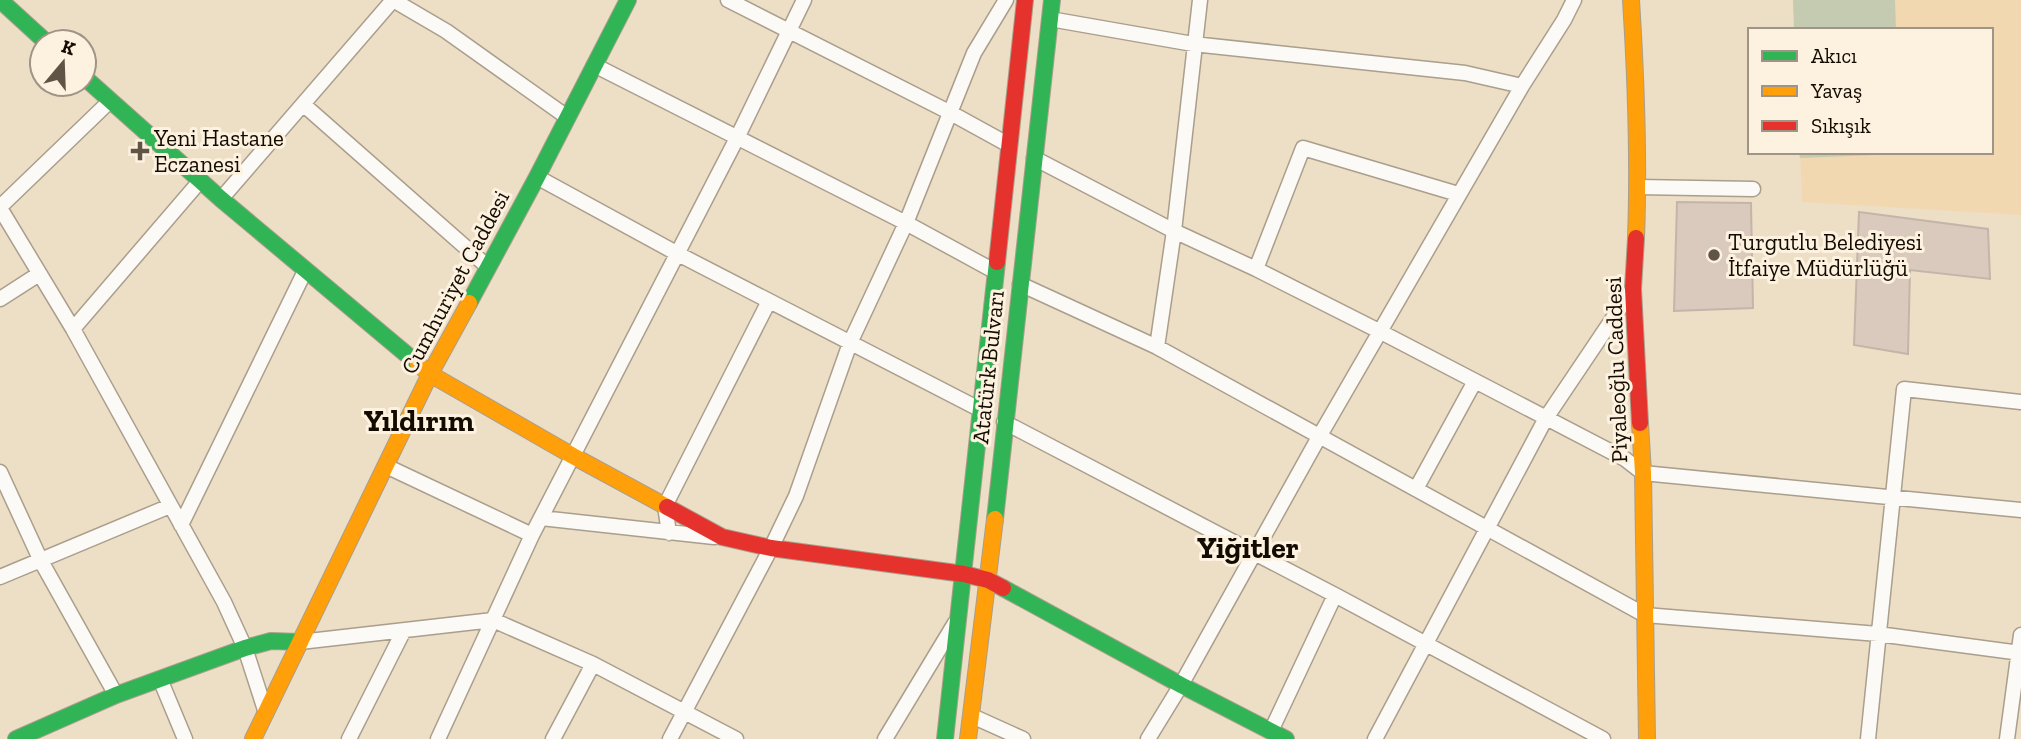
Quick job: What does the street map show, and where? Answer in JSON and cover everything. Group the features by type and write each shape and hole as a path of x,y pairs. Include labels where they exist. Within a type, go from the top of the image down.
{"main road":[{"path":"0,0 31,28"},
{"name":"Cumhuriyet Caddesi","path":"253,739 430,374 537,177 628,0"},
{"name":"Atatürk Bulvarı","path":"968,739 1052,0"},
{"name":"Piyaleoğlu Caddesi","path":"1631,0 1638,187 1633,289 1643,472 1647,739"},
{"name":"Atatürk Bulvarı","path":"945,739 1024,4"},
{"path":"1024,4 1050,19"},
{"path":"98,90 305,271 430,374 573,456 722,537 771,548 964,574 988,580 1286,739"},
{"path":"1009,145 1034,158"},
{"path":"996,272 1020,284"},
{"path":"981,410 1004,422"},
{"path":"16,739 116,695 244,648 271,641 300,642"},
{"path":"949,708 972,716"}],"street":[{"path":"221,199 393,0 446,31 567,117"},
{"path":"729,0 1009,145"},
{"path":"438,739 532,535 737,138 804,0"},
{"path":"1157,348 1174,231 1200,0"},
{"path":"1148,739 1458,194 1574,0"},
{"path":"670,739 796,496 850,343 906,223 974,53 1004,1"},
{"path":"1050,19 1193,44 1465,73 1522,86"},
{"path":"594,65 906,223 996,272"},
{"path":"110,101 0,208 73,329 224,602 244,648 266,713"},
{"path":"304,105 488,267"},
{"path":"1256,269 1303,148 1458,194"},
{"path":"1034,158 1174,231 1380,331 1625,459 1643,472 2021,510"},
{"path":"537,177 678,254 981,410"},
{"path":"73,329 200,181"},
{"path":"1638,187 1753,189"},
{"path":"181,525 305,271"},
{"path":"0,299 39,274"},
{"path":"1020,284 1157,348 1645,615 1878,634 2020,653"},
{"path":"1375,739 1546,418 1633,289"},
{"path":"669,533 665,506 769,301"},
{"path":"1416,489 1475,381"},
{"path":"1868,739 1904,389 2021,402"},
{"path":"1004,422 1426,642 1582,734 1603,739"},
{"path":"386,466 532,535"},
{"path":"0,472 41,561 116,695"},
{"path":"0,578 170,506"},
{"path":"541,518 722,537"},
{"path":"1271,731 1335,595"},
{"path":"885,739 959,616"},
{"path":"300,642 493,620 593,664 736,739"},
{"path":"349,739 403,632"},
{"path":"2007,739 2021,635"},
{"path":"553,739 593,664"},
{"path":"160,679 185,739"},
{"path":"972,716 1023,739"}],"shaded area":[{"path":"1793,0 2021,0 2021,215 1802,202 1800,154 1993,154 1993,28 1795,28"}],"green space":[{"path":"1793,0 1895,0 1896,28 1794,28"},
{"path":"1799,154 1902,154 1800,158"}],"building":[{"name":"Turgutlu Belediyesi İtfaiye Müdürlüğü","path":"1677,202 1751,203 1753,308 1674,311"},
{"path":"1859,212 1988,229 1990,279 1910,270 1908,354 1854,345"}],"traffic: fast":[{"path":"0,0 31,28"},
{"path":"469,303 628,0"},
{"path":"995,519 1052,0"},
{"path":"98,89 221,199 418,364"},
{"path":"945,739 997,262"},
{"path":"1003,588 1286,739"},
{"path":"16,739 116,695 245,648 271,641 300,642"}],"traffic: slow":[{"path":"1631,0 1636,119 1636,238"},
{"path":"253,739 430,374 469,303"},
{"path":"418,364 430,374 667,507"},
{"path":"1640,423 1647,739"},
{"path":"968,739 995,519"}],"traffic: jam":[{"path":"997,262 1025,0"},
{"path":"1636,238 1633,289 1640,423"},
{"path":"667,507 722,537 771,548 964,574 988,580 1003,588"}],"place":[{"name":"Yeni Hastane Eczanesi","path":"140,151"},
{"name":"Turgutlu Belediyesi İtfaiye Müdürlüğü","path":"1714,255"}],"district":[{"name":"Yıldırım","path":"419,421"},
{"name":"Yiğitler","path":"1248,548"}]}
